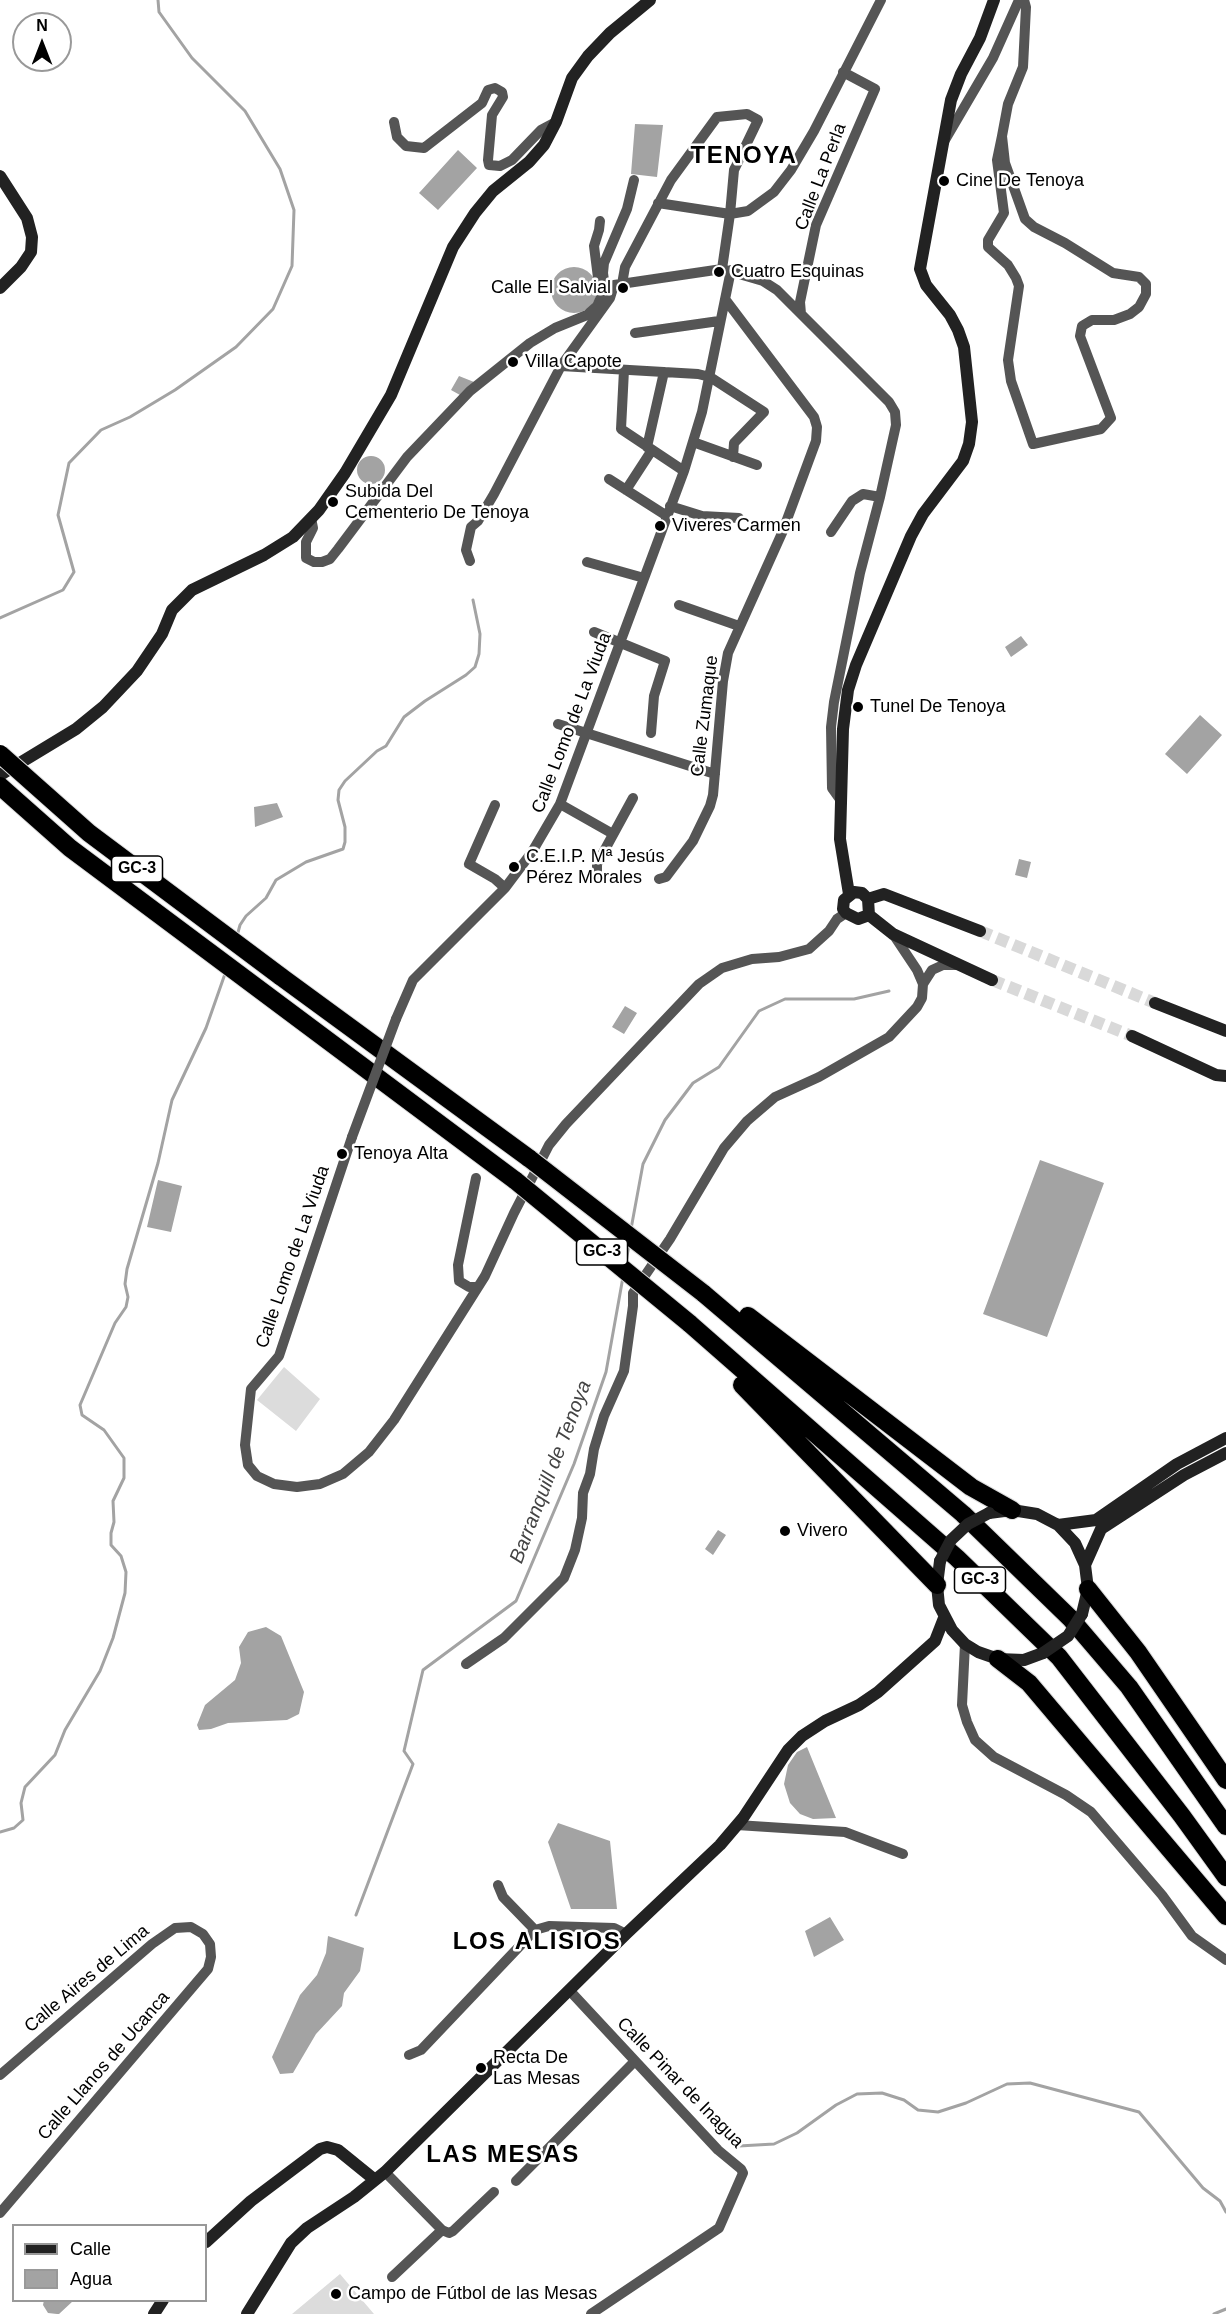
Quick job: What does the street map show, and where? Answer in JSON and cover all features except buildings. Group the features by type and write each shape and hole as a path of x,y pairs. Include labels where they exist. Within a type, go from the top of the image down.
{"highway":[{"name":"GC-3","path":"0,754 89,833 279,976 705,1288 963,1514 1070,1618 1129,1687 1226,1826"},
{"name":"GC-3","path":"0,786 70,848 516,1181 957,1558 1059,1657 1182,1816 1226,1877"},
{"path":"705,1288 972,1487 1012,1510"},
{"path":"686,1327 937,1585"},
{"path":"1088,1589 1138,1653 1226,1780"},
{"path":"998,1659 1029,1683 1226,1916"}],"main road":[{"path":"0,776 76,729 103,708 137,671 162,634 172,610 192,590 264,555 293,537 311,518 345,473 391,395 453,247 475,213 493,192 530,162 544,145 556,122 572,78 588,56 610,33 650,0"},
{"path":"869,915 858,919 849,917 843,905 849,894 840,839 843,729 848,690 856,665 911,536 923,514 963,461 969,444 972,422 963,347 950,315 926,285 920,269 951,100 961,74 980,38 994,0"},
{"path":"0,176 27,218 32,237 31,252 21,267 0,288"},
{"path":"849,894 858,892 868,899"},
{"path":"868,899 884,894 980,931"},
{"path":"868,899 869,915 893,934 992,980"},
{"path":"1155,1003 1226,1030"},
{"path":"1132,1036 1216,1075 1226,1076"},
{"path":"1058,1525 1096,1520 1177,1464 1226,1438"},
{"path":"1085,1565 1101,1529 1184,1475 1226,1453"},
{"path":"1012,1510 1036,1514 1058,1525 1075,1543 1085,1565 1088,1589 1082,1614 1068,1636 1043,1653 1024,1660 998,1659 978,1653 962,1641 944,1618 939,1605 937,1585 940,1561 951,1540 968,1524 989,1513 1012,1510"},
{"path":"247,2314 291,2243 306,2228 354,2197 385,2172 626,1934 720,1845 737,1825 776,1766 802,1736 878,1692 935,1641 944,1618"},
{"path":"935,1641 962,1641"},
{"path":"207,2241 251,2201 320,2149 327,2147 338,2150 375,2180"}],"street":[{"path":"311,518 313,528 306,542 306,558 314,562 322,562 330,559 338,549 406,457 470,391 530,343 555,328 587,315 597,306 625,267 658,203 730,214 748,211 774,192 791,170 814,131 881,0"},
{"path":"941,149 993,58 1018,0"},
{"path":"1002,136 1005,163 1025,219 1034,227 1113,273 1139,277 1146,284 1143,301 1130,314 1114,321 1092,321 1082,326 1080,336 1111,418 1101,429 1033,444 1011,381 1008,360 1018,286 1008,265 988,247 988,240 1001,222 1004,213 997,160 1008,104 1023,67 1026,7 1024,0"},
{"name":"Calle La Perla","path":"801,314 800,302 816,225 875,89 843,72"},
{"path":"394,122 398,137 406,146 424,148 482,103 488,90 495,88 502,92 503,98 492,115 488,160 489,165 500,166 512,160 541,130 556,122"},
{"name":"Calle Lomo de La Viuda","path":"476,1287 394,1420 369,1452 343,1474 320,1484 297,1487 274,1484 257,1476 248,1465 245,1445 251,1389 279,1356 352,1137 396,1018 413,980 505,888 532,852 560,804 684,471 710,377 725,299 734,170 758,120 747,114 717,117 671,180 658,203"},
{"path":"611,288 603,273 604,263 627,209 634,180"},
{"path":"470,561 466,550 471,527 478,521 495,494 561,366 610,298 611,288 594,246 600,221"},
{"path":"611,288 726,269 763,281 777,290 889,402 896,412 896,425 880,497 860,573 831,727 832,788 842,802"},
{"name":"Calle Zumaque","path":"659,879 666,877 693,840 710,806 728,654 782,533 816,441 817,427 814,417 725,299"},
{"path":"635,333 719,321"},
{"path":"561,366 698,374 710,377 764,412 734,443 733,457"},
{"path":"624,370 621,429 684,471"},
{"path":"626,490 650,448 664,372"},
{"path":"693,442 757,465"},
{"path":"609,479 669,511 740,518"},
{"path":"831,532 852,501 863,494 880,497"},
{"path":"587,562 644,578"},
{"path":"680,605 740,626"},
{"path":"594,632 665,661 654,696 651,733"},
{"path":"558,724 715,774"},
{"path":"597,875 597,864 633,798"},
{"path":"560,804 613,834"},
{"path":"495,805 469,864 495,879 505,888"},
{"path":"476,1178 458,1265 459,1281 469,1287 476,1287 485,1276 549,1145 566,1124 699,984 722,968 752,959 779,957 809,949 829,931 837,919 846,913"},
{"path":"466,1664 504,1638 564,1578 575,1550 582,1518 584,1493 597,1438 624,1371 633,1293 670,1239 724,1149 747,1121 775,1097 819,1077 889,1037 917,1007 922,998 923,984 917,969 893,934"},
{"path":"923,984 932,970 943,965 959,965"},
{"path":"962,1641 964,1668 962,1705 966,1722 975,1740 994,1757 1066,1795 1091,1812 1162,1895 1192,1936 1226,1960"},
{"path":"964,1668 978,1653"},
{"path":"737,1825 845,1832 903,1854"},
{"path":"498,1886 503,1897 535,1930"},
{"path":"408,2055 421,2050 535,1930 549,1926 614,1928 626,1934"},
{"name":"Calle Aires de Lima","path":"0,2075 166,1934 175,1928 191,1928 203,1934"},
{"name":"Calle Llanos de Ucanca","path":"0,2212 208,1969 211,1957 210,1944 203,1934"},
{"name":"Calle Pinar de Inagua","path":"570,1991 718,2150 741,2169 743,2178 719,2228 591,2314"},
{"path":"516,2181 635,2061"},
{"path":"385,2172 442,2230 449,2233 494,2192"},
{"path":"392,2277 442,2230"}],"shaded area":[{"path":"284,1367 320,1399 296,1431 257,1400"},
{"name":"Campo de Fútbol de las Mesas","path":"340,2274 374,2314 292,2314"}],"water":[{"path":"635,124 663,125 657,177 631,174"},
{"path":"458,150 477,168 438,210 419,193"},
{"path":"574,267 590,274 597,290 590,306 574,313 558,306 551,290 558,274"},
{"path":"459,376 474,382 460,395 451,390"},
{"path":"371,456 381,460 385,470 381,480 371,484 361,480 357,470 361,460"},
{"path":"1021,636 1028,645 1011,657 1005,647"},
{"path":"1200,715 1222,735 1187,774 1165,754"},
{"path":"277,803 283,817 255,827 254,807"},
{"path":"1019,859 1031,862 1027,878 1015,875"},
{"path":"625,1006 637,1013 624,1034 612,1027"},
{"path":"1040,1160 1104,1183 1047,1337 983,1314"},
{"path":"158,1180 182,1186 171,1232 147,1227"},
{"path":"718,1530 726,1535 713,1555 705,1549"},
{"path":"266,1627 281,1636 304,1692 299,1714 287,1720 228,1723 211,1729 199,1730 197,1725 205,1705 235,1680 241,1663 239,1647 248,1632"},
{"path":"807,1747 836,1818 813,1819 800,1814 790,1803 784,1784 788,1765 797,1752"},
{"path":"558,1823 610,1841 617,1909 571,1909 548,1842"},
{"path":"830,1917 844,1940 814,1957 805,1931"},
{"path":"328,1936 364,1948 360,1971 344,1993 342,2006 316,2034 293,2073 280,2074 272,2057 300,1995 317,1975 326,1953"},
{"path":"44,2302 72,2302 59,2314 48,2313"}],"waterway":[{"path":"0,618 63,590 74,572 58,515 69,463 101,430 130,417 175,390 236,347 273,309 292,266 294,210 280,169 245,111 192,58 159,12 158,0"},
{"path":"237,936 246,916 266,898 276,880 306,862 343,849 345,827 338,800 339,790 345,781 377,751 386,746 404,717 475,667 479,654 480,634 473,600"},
{"path":"0,1832 14,1828 23,1820 21,1803 25,1787 55,1755 65,1730 100,1671 113,1638 125,1593 126,1572 121,1556 111,1545 114,1522 113,1501 124,1478 124,1458 104,1430 82,1415 80,1405 115,1323 126,1307 127,1269 158,1163 172,1100 206,1028 226,971"},
{"name":"Barranquill de Tenoya","path":"631,1229 643,1164 665,1120 693,1083 719,1067 759,1011 785,999 854,999 889,991"},
{"name":"Barranquill de Tenoya","path":"626,1262 629,1245"},
{"name":"Barranquill de Tenoya","path":"356,1915 413,1764 404,1751 423,1670 516,1601 574,1464 606,1372 623,1277"},
{"path":"739,2146 774,2144 797,2133 836,2105 857,2094 882,2093 904,2100 918,2110 938,2112 966,2103 1007,2084 1030,2083 1139,2112 1203,2188 1220,2201 1226,2212"},
{"path":"1214,2314 1226,2309"}],"tunnel":[{"path":"980,931 1155,1003"},
{"path":"992,980 1132,1036"}],"place":[{"name":"Cine De Tenoya","path":"944,181"},
{"name":"Cuatro Esquinas","path":"719,272"},
{"name":"Calle El Salvial","path":"623,288"},
{"name":"Villa Capote","path":"513,362"},
{"name":"Subida Del Cementerio De Tenoya","path":"333,502"},
{"name":"Viveres Carmen","path":"660,526"},
{"name":"Tunel De Tenoya","path":"858,707"},
{"name":"C.E.I.P. Mª Jesús Pérez Morales","path":"514,867"},
{"name":"Tenoya Alta","path":"342,1154"},
{"name":"Vivero","path":"785,1531"},
{"name":"Recta De Las Mesas","path":"481,2068"},
{"name":"Campo de Fútbol de las Mesas","path":"336,2294"}],"district":[{"name":"TENOYA","path":"744,156"},
{"name":"LOS ALISIOS","path":"537,1942"},
{"name":"LAS MESAS","path":"503,2155"}]}
